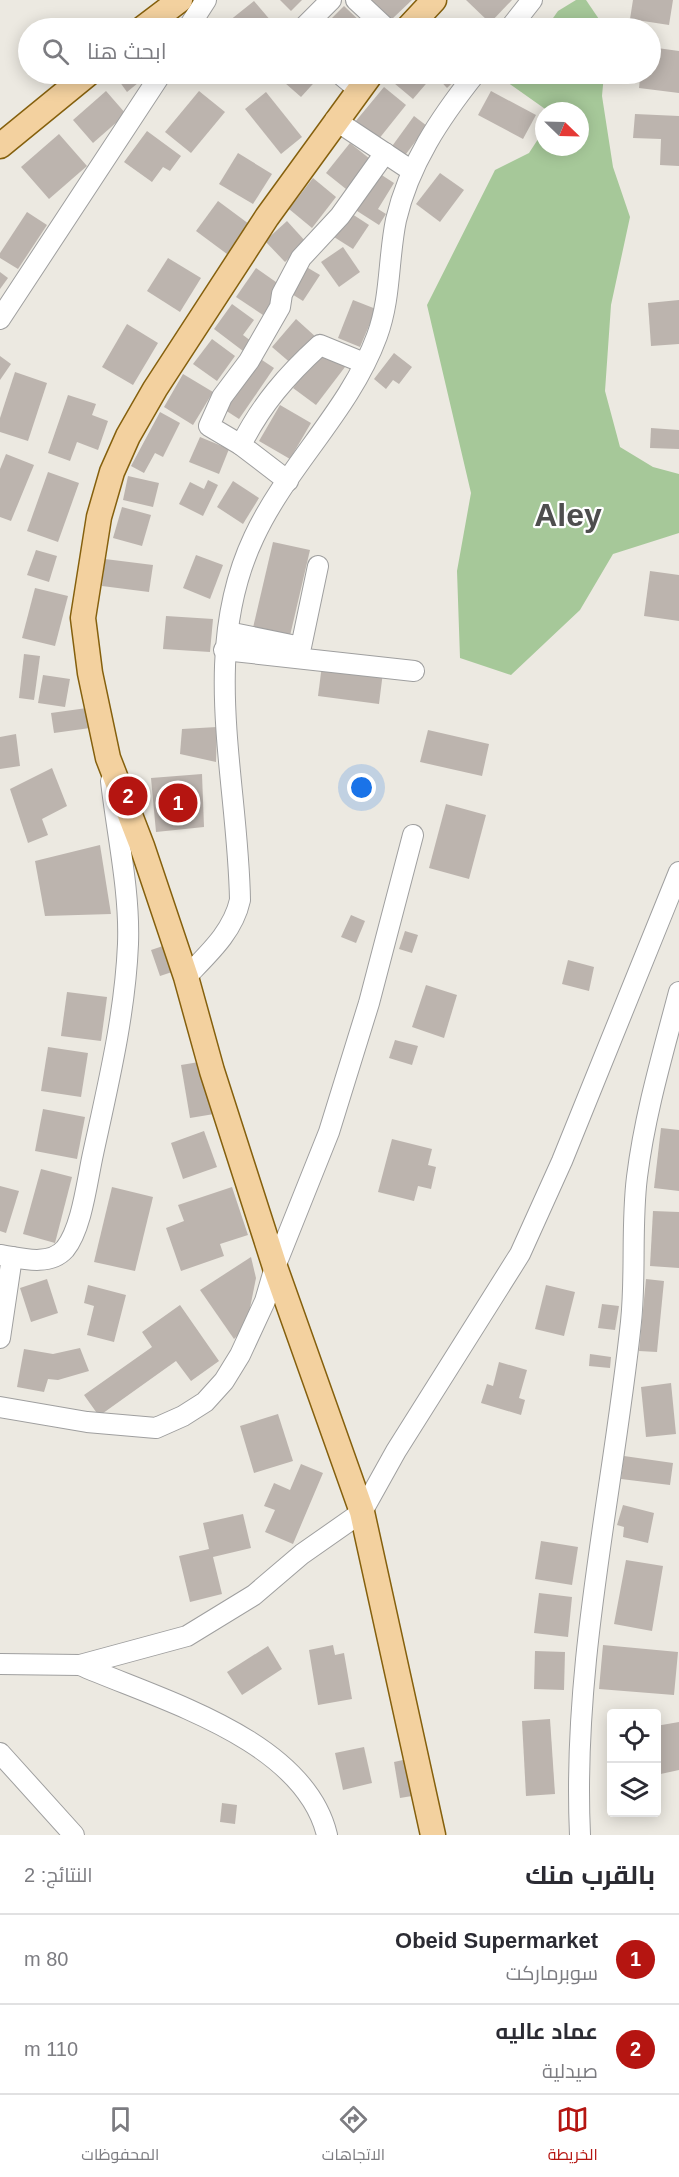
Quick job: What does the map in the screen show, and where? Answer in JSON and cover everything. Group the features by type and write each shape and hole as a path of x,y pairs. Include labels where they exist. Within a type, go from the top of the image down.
{"main road":[{"path":"156,18 180,0"},
{"path":"417,18 434,0"},
{"path":"0,146 76,84"},
{"path":"353,84 335,120 255,235 154,389 128,436 112,472 99,517 83,618 90,673 108,758 186,977 212,1071 275,1267 362,1512 433,1835"}],"street":[{"path":"194,18 206,0"},
{"path":"313,18 331,0"},
{"path":"356,0 375,18"},
{"path":"518,18 532,0"},
{"path":"0,319 154,84"},
{"path":"186,977 228,929 237,914 240,900 226,739 226,641 246,554 266,513 364,363 385,313 396,221 404,188 443,116 467,84"},
{"path":"335,120 412,171"},
{"path":"288,481 241,445 209,426 222,397 249,361 280,307 282,294 301,258 340,216 385,153"},
{"path":"241,445 256,414 290,372 320,345 364,363"},
{"path":"226,641 301,646 318,566"},
{"path":"226,641 414,671"},
{"path":"0,1338 6,1256 34,1260 51,1258 64,1250 75,1232 110,1075 118,1030 128,942 108,758"},
{"path":"0,1407 87,1422 156,1428 183,1416 205,1402 224,1381 235,1364 265,1301 275,1267 328,1132 369,1003 413,835"},
{"path":"0,1664 80,1665 187,1636 254,1595 302,1554 362,1512 407,1433 520,1254 562,1161 679,872"},
{"path":"580,1835 581,1705 594,1581 631,1321 637,1179 648,1105 675,1028 679,992"},
{"path":"80,1665 210,1720 254,1746 305,1788 316,1806 327,1835"},
{"path":"0,1753 74,1835"}],"green space":[{"path":"576,0 586,0 598,18 553,18 558,11"},
{"path":"510,84 603,84 602,96 613,167 630,217 611,305 605,391 620,447 653,467 679,474 679,533 613,554 580,610 511,675 460,658 457,571 471,493 427,305 495,170 529,153 535,144 535,156 589,156 589,102 535,102"}],"building":[{"path":"280,0 302,0 291,11"},
{"path":"371,0 412,0 393,18 389,18"},
{"path":"466,0 512,0 495,18 485,18"},
{"path":"633,0 673,0 669,25 661,24 661,18 630,18"},
{"path":"254,1 268,18 233,18"},
{"path":"344,6 357,18 332,18"},
{"path":"661,49 679,51 679,93 639,88 639,84 661,84"},
{"path":"121,84 137,84 127,92"},
{"path":"286,84 313,84 301,97"},
{"path":"395,84 426,84 413,99"},
{"path":"384,87 406,105 378,140 355,122"},
{"path":"106,91 126,114 93,143 73,120"},
{"path":"199,91 225,112 191,153 165,132"},
{"path":"491,91 535,114 535,117 523,139 478,115"},
{"path":"266,92 302,137 281,154 245,109"},
{"path":"635,114 679,116 679,166 660,165 661,139 633,138"},
{"path":"414,116 427,126 403,158 390,149"},
{"path":"147,131 181,156 170,171 163,167 152,182 124,162"},
{"path":"59,134 87,166 49,199 21,167"},
{"path":"350,143 370,159 346,189 326,173"},
{"path":"238,153 272,174 253,204 219,184"},
{"path":"377,172 394,183 378,209 386,214 379,225 354,209"},
{"path":"440,173 464,190 440,222 416,204"},
{"path":"313,178 336,197 312,228 289,209"},
{"path":"218,201 249,224 227,254 196,231"},
{"path":"27,212 47,225 18,269 0,258 0,253"},
{"path":"349,212 369,225 353,249 334,237"},
{"path":"287,221 306,242 285,262 265,241"},
{"path":"343,247 360,272 339,287 321,262"},
{"path":"168,258 201,278 180,312 147,291"},
{"path":"303,265 320,275 303,301 287,291"},
{"path":"256,268 283,287 263,315 236,297"},
{"path":"0,272 8,278 0,289"},
{"path":"353,300 376,309 360,347 338,338"},
{"path":"679,300 679,344 651,346 648,303"},
{"path":"232,304 254,320 243,335 251,341 243,351 214,329"},
{"path":"296,319 317,338 293,365 272,347"},
{"path":"127,324 158,343 133,385 102,367"},
{"path":"212,339 235,356 217,381 193,364"},
{"path":"322,349 345,367 316,405 293,388"},
{"path":"394,353 412,367 399,384 393,380 386,389 374,379"},
{"path":"0,356 11,364 0,380"},
{"path":"259,358 274,368 239,419 225,410"},
{"path":"15,372 47,383 28,441 0,432 0,418"},
{"path":"183,374 213,392 193,425 164,407"},
{"path":"68,395 96,404 92,415 108,421 98,450 77,442 70,461 48,453"},
{"path":"280,405 311,423 290,459 259,441"},
{"path":"160,412 180,423 163,457 155,453 144,473 131,466"},
{"path":"651,428 679,430 679,449 650,448"},
{"path":"200,437 229,449 219,474 189,462"},
{"path":"6,454 34,465 11,521 0,517 0,469"},
{"path":"48,472 79,483 58,542 27,531"},
{"path":"128,476 159,483 153,507 123,500"},
{"path":"208,480 218,485 203,516 179,504 190,482 204,489"},
{"path":"233,481 259,498 243,524 217,507"},
{"path":"122,507 151,515 142,546 113,538"},
{"path":"273,542 310,550 289,640 252,632"},
{"path":"36,550 57,556 49,582 27,575"},
{"path":"196,555 223,565 210,599 183,588"},
{"path":"105,559 153,565 149,592 102,586"},
{"path":"650,571 679,575 679,621 644,616"},
{"path":"35,588 68,596 55,646 22,638"},
{"path":"166,616 213,619 210,652 163,649"},
{"path":"24,654 40,656 34,700 19,698"},
{"path":"322,665 383,672 379,704 318,696"},
{"path":"43,675 70,679 65,707 38,703"},
{"path":"87,708 90,728 54,733 51,713"},
{"path":"217,727 216,762 180,754 182,729"},
{"path":"428,730 489,744 482,776 420,762"},
{"path":"16,734 20,766 0,769 0,737"},
{"path":"52,768 67,806 42,819 48,835 28,843 10,789"},
{"path":"202,774 204,827 156,832 151,778"},
{"path":"446,804 486,815 469,879 429,868"},
{"path":"100,845 111,914 45,916 35,861"},
{"path":"351,915 365,921 356,943 341,937"},
{"path":"405,931 418,935 412,953 399,949"},
{"path":"166,945 175,971 160,976 151,950"},
{"path":"568,960 594,967 589,991 562,984"},
{"path":"426,985 457,995 444,1038 412,1027"},
{"path":"67,992 107,997 101,1041 61,1036"},
{"path":"395,1040 418,1046 412,1065 389,1058"},
{"path":"48,1047 88,1053 81,1097 41,1091"},
{"path":"205,1061 214,1114 190,1118 181,1065"},
{"path":"43,1109 85,1117 77,1159 35,1151"},
{"path":"661,1128 679,1130 679,1191 654,1188"},
{"path":"204,1131 217,1167 183,1179 171,1143"},
{"path":"392,1139 432,1149 428,1165 436,1167 431,1189 418,1186 414,1201 378,1192"},
{"path":"41,1169 72,1177 55,1243 23,1234"},
{"path":"0,1186 19,1191 6,1233 0,1231"},
{"path":"112,1187 153,1197 135,1271 94,1262"},
{"path":"232,1187 248,1235 220,1244 224,1256 181,1271 166,1228 184,1221 178,1205"},
{"path":"653,1211 679,1212 679,1268 650,1266"},
{"path":"251,1257 256,1278 246,1328 234,1339 200,1290"},
{"path":"47,1279 58,1313 31,1322 20,1288"},
{"path":"646,1279 664,1281 657,1352 639,1351"},
{"path":"88,1285 126,1295 114,1342 87,1335 94,1306 84,1303"},
{"path":"546,1285 575,1292 564,1336 535,1329"},
{"path":"602,1304 619,1306 615,1330 598,1328"},
{"path":"180,1305 219,1361 191,1381 176,1361 99,1416 84,1395 152,1347 142,1332"},
{"path":"80,1348 89,1371 58,1380 48,1379 44,1392 17,1387 24,1349 53,1354"},
{"path":"590,1354 611,1357 610,1368 589,1366"},
{"path":"499,1362 527,1370 519,1398 525,1400 521,1415 481,1403 487,1384 493,1386"},
{"path":"671,1383 676,1434 646,1437 641,1387"},
{"path":"278,1414 293,1461 254,1473 240,1426"},
{"path":"624,1456 673,1463 670,1485 621,1479"},
{"path":"301,1464 323,1473 293,1544 265,1532 275,1510 264,1506 274,1483 290,1490"},
{"path":"623,1505 654,1513 648,1543 623,1537 624,1527 617,1525"},
{"path":"243,1514 251,1548 213,1557 222,1594 190,1602 179,1556 209,1549 203,1523"},
{"path":"541,1541 578,1547 572,1585 535,1579"},
{"path":"626,1560 663,1566 652,1631 614,1624"},
{"path":"539,1593 572,1597 568,1637 534,1633"},
{"path":"333,1645 335,1655 344,1653 352,1699 318,1705 309,1650"},
{"path":"603,1645 678,1652 674,1695 599,1689"},
{"path":"268,1646 282,1669 242,1695 227,1672"},
{"path":"535,1651 565,1652 564,1690 534,1689"},
{"path":"550,1719 555,1794 526,1796 522,1721"},
{"path":"679,1722 679,1770 661,1774 661,1763 661,1725"},
{"path":"364,1747 372,1783 343,1790 335,1753"},
{"path":"412,1758 418,1795 400,1798 394,1762"},
{"path":"222,1803 237,1805 235,1824 220,1822"}],"place":[{"name":"عماد عاليه","path":"128,796"},
{"name":"Obeid Supermarket","path":"178,803"}],"district":[{"name":"Aley","path":"568,515"}]}
